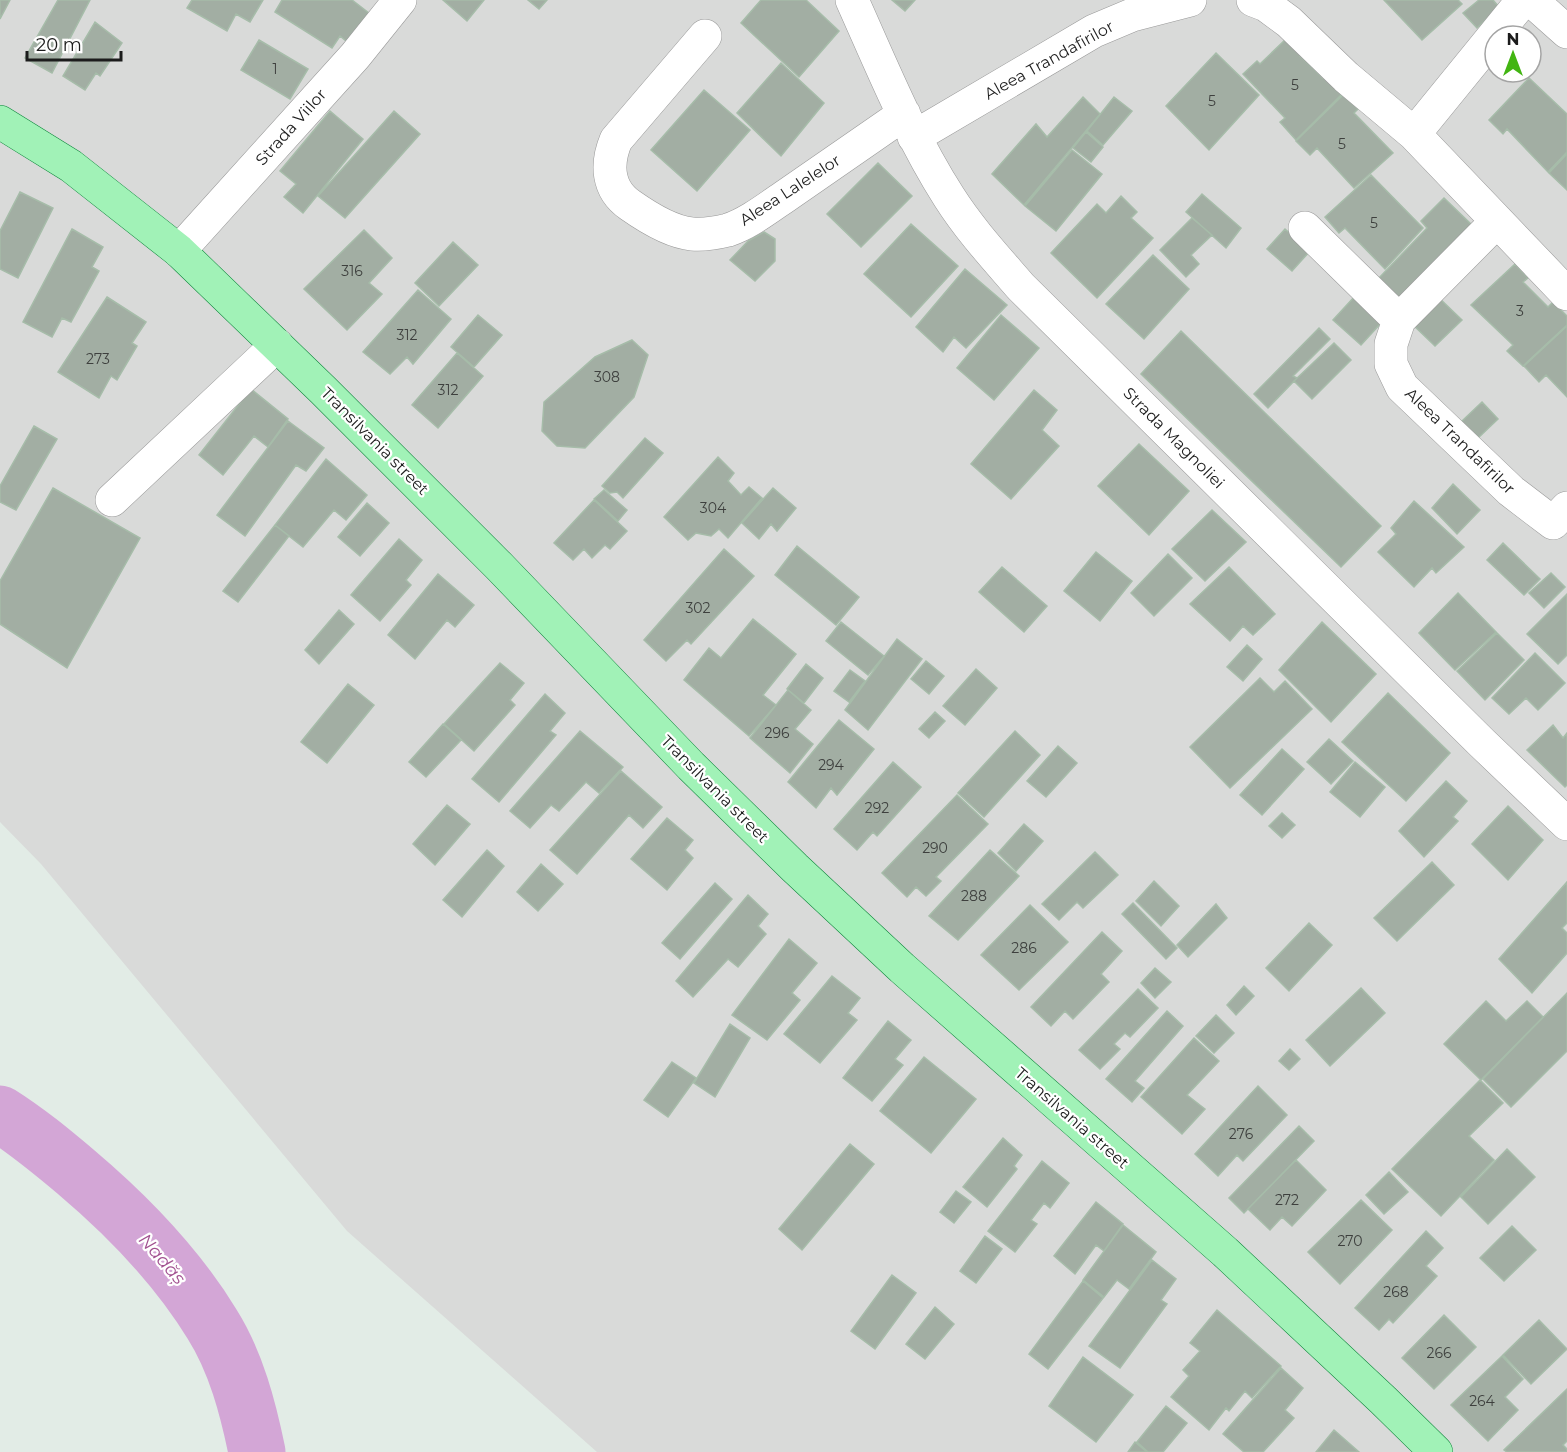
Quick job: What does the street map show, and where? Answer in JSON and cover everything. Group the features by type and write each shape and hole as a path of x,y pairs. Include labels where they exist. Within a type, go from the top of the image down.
{"main road":[{"name":"Transilvania street","path":"0,122 71,166 179,251 499,566 691,766 795,868 902,968 1225,1252 1436,1452"}],"street":[{"name":"Strada Viilor","path":"179,251 355,56 400,0"},
{"name":"Strada Magnoliei","path":"852,0 909,125 950,198 985,246 1022,286 1473,735 1567,824"},
{"name":"Aleea Trandafirilor","path":"909,125 1094,31 1132,15 1190,0"},
{"path":"1253,0 1266,5 1289,22 1346,77 1414,134 1567,294"},
{"path":"1414,134 1523,0"},
{"path":"1531,0 1567,32"},
{"name":"Aleea Lalelelor","path":"705,36 616,140 609,165 614,187 621,198 630,206 675,231 707,234 729,229 909,125"},
{"path":"1305,228 1398,320 1496,222"},
{"name":"Aleea Trandafirilor","path":"1398,320 1391,344 1391,364 1402,387 1511,490 1553,523 1567,508"},
{"path":"112,500 277,345"}],"shaded area":[{"path":"0,0 1567,0 1567,1452 597,1452 347,1231 41,864 0,822"}],"building":[{"path":"0,0 10,0 0,19"},
{"path":"58,0 90,0 52,73 25,58"},
{"path":"192,0 263,0 250,22 236,14 227,31 187,8"},
{"path":"282,0 352,0 369,13 346,41 340,36 332,48 275,12"},
{"path":"443,0 484,0 467,21"},
{"path":"528,0 547,0 539,9"},
{"path":"761,0 806,0 839,31 799,77 741,23"},
{"path":"892,0 915,0 905,11"},
{"path":"1384,0 1458,0 1462,4 1422,40"},
{"path":"1479,0 1493,0 1499,7 1477,28 1463,13"},
{"path":"95,22 122,43 100,76 96,73 85,90 63,76"},
{"path":"1287,38 1302,54 1300,56 1323,78 1325,75 1343,93 1296,140 1280,122 1285,118 1243,74 1257,61 1260,64"},
{"path":"259,40 308,69 290,99 241,70"},
{"path":"1216,53 1259,95 1209,150 1166,106"},
{"path":"781,63 824,103 781,156 737,113"},
{"path":"1523,84 1535,84 1567,114 1567,152 1548,172 1507,129 1503,134 1489,120"},
{"path":"704,90 750,130 697,191 651,150"},
{"path":"1344,94 1358,109 1354,113 1393,153 1354,188 1317,148 1310,155 1296,141"},
{"path":"1083,97 1100,114 1024,205 992,174 1036,124 1047,137"},
{"path":"1114,97 1132,111 1103,145 1087,131"},
{"path":"330,111 363,139 303,213 284,197 296,184 280,171"},
{"path":"394,111 420,134 345,218 318,196"},
{"path":"1086,132 1103,147 1091,162 1073,148"},
{"path":"1072,150 1102,174 1056,231 1025,206"},
{"path":"1567,154 1567,190 1549,173"},
{"path":"878,163 912,196 861,247 827,214"},
{"path":"1371,175 1423,228 1385,269 1345,228 1339,233 1325,217"},
{"path":"20,192 53,208 18,278 0,269 0,231"},
{"path":"1202,194 1241,228 1226,248 1186,212"},
{"path":"1121,196 1137,212 1131,218 1153,238 1097,298 1051,253 1097,204 1106,213"},
{"path":"1444,198 1471,224 1402,305 1378,279 1427,228 1421,221"},
{"path":"1192,218 1212,235 1191,255 1199,264 1186,277 1160,250"},
{"path":"911,224 958,266 911,317 864,274"},
{"path":"72,229 103,247 92,267 99,271 71,322 62,318 52,337 23,322"},
{"path":"1285,229 1310,251 1292,271 1267,249"},
{"path":"364,230 392,258 369,283 382,294 347,330 304,289"},
{"path":"764,232 775,239 775,261 755,281 730,260 748,241"},
{"path":"453,242 478,265 439,306 415,283"},
{"path":"1153,255 1189,289 1144,339 1106,304"},
{"path":"1515,264 1528,278 1523,282 1548,307 1553,302 1567,316 1567,325 1523,366 1507,351 1513,345 1471,305"},
{"path":"965,269 1007,305 966,348 954,337 943,352 916,327"},
{"path":"418,290 451,319 413,364 407,357 390,374 363,352"},
{"path":"1436,295 1462,320 1435,346 1410,322"},
{"path":"1355,296 1382,322 1361,345 1333,320"},
{"path":"107,297 146,322 132,343 137,346 117,380 111,376 99,398 58,372"},
{"path":"478,315 502,335 474,367 451,347"},
{"path":"1001,315 1039,348 994,400 957,368"},
{"path":"1567,326 1567,397 1546,375 1539,382 1524,366"},
{"path":"1319,328 1330,339 1293,376 1297,378 1268,408 1254,394"},
{"path":"1181,331 1381,526 1341,567 1141,374"},
{"path":"632,340 648,355 634,397 585,448 557,446 542,431 544,402 595,357"},
{"path":"1334,343 1351,360 1312,399 1294,381"},
{"path":"457,353 483,376 438,428 412,405"},
{"path":"251,389 288,419 268,447 254,436 223,475 199,455"},
{"path":"1034,390 1057,410 1042,430 1059,446 1011,499 971,464"},
{"path":"1482,402 1498,419 1477,439 1461,422"},
{"path":"288,421 324,448 306,471 296,465 245,536 217,515"},
{"path":"34,426 57,439 16,510 0,502 0,486"},
{"path":"645,438 663,453 623,498 617,492 610,493 602,486"},
{"path":"1139,444 1189,491 1149,535 1098,486"},
{"path":"718,457 734,473 728,481 741,495 749,487 762,498 728,538 719,529 711,536 696,533 688,540 664,517"},
{"path":"326,459 367,495 346,520 334,510 303,547 275,525"},
{"path":"1453,484 1480,510 1457,534 1432,508"},
{"path":"53,488 140,538 67,668 0,624 0,581"},
{"path":"773,488 796,508 777,531 771,524 759,539 742,523"},
{"path":"604,490 627,510 618,521 594,499"},
{"path":"594,500 627,531 610,549 605,545 592,558 584,549 573,560 554,543"},
{"path":"1414,501 1464,547 1436,573 1432,568 1414,587 1378,552 1396,534 1391,528"},
{"path":"367,503 389,523 360,556 338,537"},
{"path":"1212,510 1246,542 1205,581 1172,549"},
{"path":"275,525 289,536 238,602 223,591"},
{"path":"399,539 422,560 406,580 411,585 380,621 351,595"},
{"path":"1503,543 1540,579 1524,595 1487,560"},
{"path":"797,546 859,597 836,625 775,575"},
{"path":"724,549 754,576 691,644 687,640 666,661 644,640"},
{"path":"1096,552 1132,581 1100,621 1064,591"},
{"path":"1168,554 1192,578 1154,616 1131,593"},
{"path":"1002,567 1047,606 1024,632 979,592"},
{"path":"1229,567 1275,614 1253,635 1243,626 1230,641 1190,604"},
{"path":"1551,573 1565,587 1544,608 1529,593"},
{"path":"438,574 474,605 455,627 447,620 415,659 388,635"},
{"path":"1458,593 1496,632 1455,670 1419,633"},
{"path":"1567,594 1567,655 1558,664 1527,634"},
{"path":"339,610 354,624 319,664 305,650"},
{"path":"753,619 796,654 763,695 776,705 749,736 684,680 709,648 721,658"},
{"path":"841,622 884,656 868,675 826,641"},
{"path":"1322,622 1376,674 1331,722 1279,670"},
{"path":"1497,633 1524,660 1485,700 1457,671"},
{"path":"897,639 922,659 868,730 845,710"},
{"path":"1247,645 1262,659 1243,681 1227,667"},
{"path":"1535,653 1565,683 1538,710 1526,698 1509,714 1492,698"},
{"path":"926,661 944,676 929,694 911,679"},
{"path":"500,663 524,683 510,700 515,705 474,751 444,724"},
{"path":"806,664 823,678 804,703 787,689"},
{"path":"976,669 997,688 965,725 943,706"},
{"path":"850,670 865,681 849,702 834,691"},
{"path":"1260,678 1274,692 1285,681 1312,709 1230,788 1190,747"},
{"path":"348,684 374,705 327,763 301,742"},
{"path":"788,690 811,710 795,729 813,744 790,773 750,738"},
{"path":"1388,693 1450,753 1406,801 1342,742"},
{"path":"545,694 565,713 550,731 556,735 499,802 472,779"},
{"path":"935,712 945,721 929,738 919,729"},
{"path":"839,720 874,749 837,795 831,788 816,808 788,782"},
{"path":"443,724 461,740 426,777 409,762"},
{"path":"1553,725 1563,738 1567,733 1567,785 1565,787 1527,750"},
{"path":"580,731 623,767 599,793 586,782 559,811 551,805 530,828 510,811"},
{"path":"1015,731 1040,755 984,817 958,793"},
{"path":"1329,739 1353,761 1331,784 1307,762"},
{"path":"1058,746 1077,763 1046,797 1027,781"},
{"path":"1282,749 1304,769 1262,815 1240,795"},
{"path":"893,762 921,787 877,836 873,832 857,850 834,829"},
{"path":"1355,762 1385,787 1360,817 1330,792"},
{"path":"621,771 662,807 643,828 629,815 577,874 550,850"},
{"path":"1446,781 1467,801 1453,817 1458,821 1424,857 1399,831"},
{"path":"957,795 988,824 936,877 941,881 926,896 916,887 907,897 882,873"},
{"path":"447,805 470,824 435,865 413,844"},
{"path":"1508,806 1543,840 1508,880 1472,844"},
{"path":"1282,813 1295,825 1282,838 1269,826"},
{"path":"667,818 693,840 685,850 693,858 667,890 631,859"},
{"path":"1024,824 1043,841 1016,871 998,853"},
{"path":"487,850 504,866 462,917 443,900"},
{"path":"990,850 1019,876 958,940 929,916"},
{"path":"1095,852 1118,875 1083,908 1077,902 1059,920 1042,904"},
{"path":"1432,862 1454,885 1397,941 1374,918"},
{"path":"541,864 563,884 538,911 517,892"},
{"path":"1154,881 1179,906 1161,926 1136,901"},
{"path":"1567,882 1567,923 1562,928 1567,933 1567,953 1532,993 1499,959"},
{"path":"715,883 732,899 680,959 662,943"},
{"path":"748,895 768,914 758,926 766,934 738,967 728,959 693,997 676,981"},
{"path":"1133,903 1177,948 1166,959 1122,914"},
{"path":"1216,904 1227,918 1188,957 1177,945"},
{"path":"1030,905 1068,942 1019,990 981,955"},
{"path":"1309,923 1332,945 1289,991 1266,968"},
{"path":"1102,932 1122,951 1101,974 1109,982 1073,1019 1065,1011 1051,1026 1031,1007"},
{"path":"789,939 817,963 792,993 800,1000 767,1040 732,1015"},
{"path":"1155,968 1171,982 1155,998 1141,983"},
{"path":"832,976 860,998 848,1013 857,1020 820,1063 784,1034"},
{"path":"1244,986 1254,996 1236,1015 1227,1005"},
{"path":"1361,988 1385,1013 1330,1066 1306,1040"},
{"path":"1138,989 1158,1008 1130,1037 1125,1033 1114,1044 1120,1049 1100,1069 1079,1050"},
{"path":"1567,993 1567,1051 1511,1107 1483,1079"},
{"path":"1486,1001 1506,1021 1527,1001 1543,1017 1481,1080 1444,1044"},
{"path":"1167,1011 1183,1026 1135,1081 1144,1088 1132,1102 1106,1079"},
{"path":"1216,1015 1234,1033 1214,1053 1196,1036"},
{"path":"888,1021 911,1040 895,1059 903,1065 872,1101 843,1078"},
{"path":"730,1024 750,1038 715,1097 694,1083"},
{"path":"1194,1038 1219,1061 1187,1095 1205,1109 1182,1134 1141,1097"},
{"path":"1290,1049 1300,1059 1289,1070 1279,1061"},
{"path":"924,1057 976,1099 931,1153 880,1111"},
{"path":"672,1062 696,1078 668,1117 644,1100"},
{"path":"1480,1080 1503,1103 1469,1136 1494,1160 1441,1216 1392,1169"},
{"path":"1258,1086 1287,1115 1243,1161 1237,1155 1218,1176 1195,1154"},
{"path":"1299,1126 1314,1141 1244,1213 1229,1198"},
{"path":"1003,1138 1022,1155 1014,1166 1017,1169 987,1207 963,1187"},
{"path":"850,1144 874,1164 802,1250 779,1229"},
{"path":"1507,1149 1535,1177 1488,1224 1461,1197"},
{"path":"1296,1160 1326,1190 1292,1226 1282,1217 1270,1230 1248,1209"},
{"path":"1042,1161 1069,1183 1050,1208 1044,1203 1031,1220 1037,1224 1015,1252 988,1231"},
{"path":"1389,1172 1408,1192 1384,1214 1366,1195"},
{"path":"956,1191 971,1202 954,1223 940,1212"},
{"path":"1361,1200 1392,1230 1340,1284 1308,1252"},
{"path":"1096,1202 1123,1224 1104,1251 1096,1245 1075,1274 1054,1256"},
{"path":"1123,1225 1156,1252 1129,1289 1117,1280 1104,1297 1083,1280"},
{"path":"1512,1226 1536,1250 1504,1281 1480,1258"},
{"path":"1426,1231 1443,1248 1426,1266 1437,1276 1393,1323 1389,1319 1379,1330 1355,1308"},
{"path":"985,1236 1002,1249 976,1283 960,1271"},
{"path":"1152,1260 1176,1279 1161,1300 1167,1304 1120,1368 1089,1346"},
{"path":"892,1275 916,1293 875,1349 851,1331"},
{"path":"1083,1281 1103,1298 1048,1369 1029,1354"},
{"path":"935,1307 954,1324 925,1359 906,1344"},
{"path":"1217,1310 1281,1366 1252,1398 1245,1391 1229,1411 1226,1408 1209,1430 1171,1397 1189,1376 1183,1370 1200,1351 1190,1343"},
{"path":"1444,1315 1476,1347 1434,1389 1402,1358"},
{"path":"1539,1320 1567,1349 1531,1384 1503,1355"},
{"path":"1502,1356 1523,1379 1505,1397 1518,1410 1488,1441 1451,1405"},
{"path":"1083,1357 1133,1395 1096,1442 1049,1406"},
{"path":"1281,1368 1303,1388 1285,1410 1294,1418 1263,1452 1244,1452 1223,1434"},
{"path":"1567,1389 1567,1441 1563,1445 1567,1452 1507,1452 1504,1450"},
{"path":"1166,1406 1187,1423 1163,1452 1148,1452 1137,1442"},
{"path":"1334,1430 1359,1452 1316,1452"},
{"path":"1135,1442 1147,1452 1128,1452"}],"waterway":[{"name":"Nadăș","path":"0,1114 39,1141 95,1189 150,1242 183,1282 212,1324 228,1354 245,1402 257,1452"}]}
